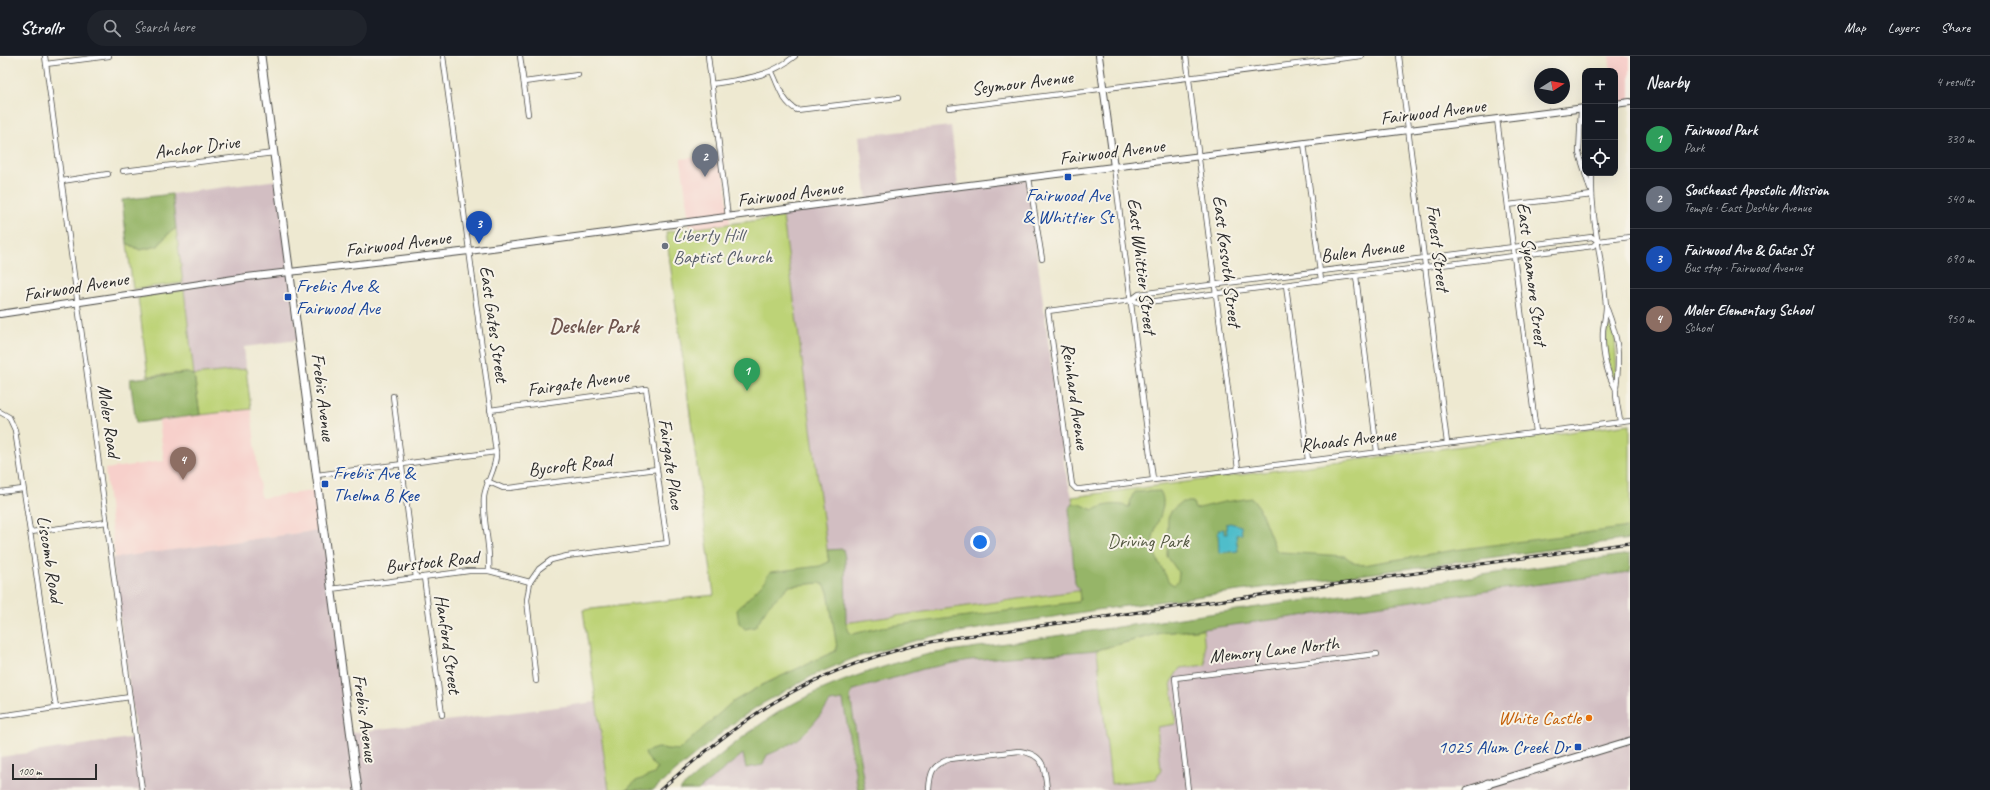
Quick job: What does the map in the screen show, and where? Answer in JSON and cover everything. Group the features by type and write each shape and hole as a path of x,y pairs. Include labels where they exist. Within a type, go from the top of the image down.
{"highway":[{"path":"1477,790 1488,784"}],"main road":[{"name":"Frebis Avenue","path":"261,56 358,790"},
{"path":"1468,790 1630,741"}],"street":[{"name":"Moler Road","path":"45,56 142,790"},
{"path":"46,64 109,56"},
{"name":"East Gates Street","path":"443,56 496,452 496,463 487,481 484,503 490,548 489,571"},
{"path":"520,56 528,114"},
{"path":"708,56 728,217"},
{"path":"712,84 745,79 772,72 795,56"},
{"name":"East Whittier Street","path":"1099,56 1153,479"},
{"name":"East Kossuth Street","path":"1186,56 1238,469"},
{"name":"Seymour Avenue","path":"949,108 1361,56"},
{"name":"Forest Street","path":"1399,56 1448,443"},
{"path":"772,72 784,99 789,106 796,110 898,98"},
{"path":"524,82 578,76"},
{"path":"1618,104 1630,102"},
{"name":"Fairwood Avenue","path":"0,314 290,272 469,251 1198,156 1582,108"},
{"name":"East Sycamore Street","path":"1498,119 1536,432"},
{"path":"1582,119 1579,153 1582,163"},
{"path":"1304,143 1321,280"},
{"name":"Anchor Drive","path":"123,171 274,153"},
{"path":"62,181 108,174"},
{"path":"1586,176 1592,195"},
{"path":"1592,176 1592,195 1606,308 1615,332 1618,350 1619,378 1616,389 1620,422"},
{"path":"1029,178 1042,259"},
{"path":"1508,205 1592,195"},
{"name":"Bulen Avenue","path":"1131,300 1140,294 1592,237 1598,241"},
{"name":"Bulen Avenue","path":"1048,310 1131,300 1140,303 1216,294 1593,246 1598,241 1630,237"},
{"path":"1356,276 1377,452"},
{"path":"1286,285 1308,460"},
{"path":"1606,308 1603,332 1605,356 1611,381 1616,389"},
{"name":"Reinhard Avenue","path":"1048,310 1072,485"},
{"name":"Fairgate Avenue","path":"490,410 646,389"},
{"name":"Fairgate Place","path":"530,582 539,569 558,558 667,543 646,389"},
{"name":"Hanford Street","path":"393,396 416,578"},
{"name":"Liscomb Road","path":"0,412 9,417 15,430 56,708"},
{"name":"Rhoads Avenue","path":"1072,485 1076,489 1081,489 1630,421"},
{"path":"317,475 496,452"},
{"name":"Bycroft Road","path":"487,481 497,486 509,488 657,469"},
{"path":"0,492 23,489"},
{"path":"31,532 107,522"},
{"name":"Burstock Road","path":"332,589 469,571 489,571 530,582"},
{"name":"Hanford Street","path":"424,577 442,715"},
{"path":"530,582 526,607 536,681"},
{"name":"Memory Lane North","path":"1188,790 1175,678 1377,654"},
{"path":"0,716 130,697"},
{"path":"929,790 930,776 936,765 950,759 1019,751 1030,752 1039,758 1044,766 1047,790"}],"shaded area":[{"path":"1609,56 1630,56 1630,103 1618,105 1618,68 1611,68"},
{"path":"951,126 958,187 1027,179 1065,470 1072,497 1084,590 837,624 783,217 787,210 867,200 859,136"},
{"path":"722,154 730,223 690,229 681,159"},
{"path":"278,180 298,340 244,347 246,369 194,375 172,194"},
{"path":"251,409 261,498 319,490 323,530 115,558 105,469 164,461 159,420"},
{"path":"323,530 350,733 596,702 609,790 0,790 0,757 136,737 112,558"},
{"path":"1630,572 1630,790 865,790 850,696 854,690 923,669 970,660 1097,650 1111,784 1156,779 1161,770 1157,726 1176,723 1171,682 1180,668 1206,665 1203,629"},
{"path":"843,700 858,790 698,790 743,753 767,755 784,749 808,731 830,702"}],"green space":[{"path":"172,194 176,228 167,235 158,246 140,250 127,243 122,200"},
{"name":"Driving Park","path":"783,217 837,624 1084,590 1072,497 1630,424 1630,528 839,638 841,659 769,694 641,790 609,790 583,610 714,595 666,232"},
{"path":"176,228 183,283 133,289 127,243 140,250 158,246 167,235"},
{"path":"184,290 194,375 187,373 148,376 138,297"},
{"path":"1608,326 1610,326 1615,337 1617,377 1614,377 1608,360 1606,337"},
{"path":"246,369 251,409 200,415 194,375"},
{"path":"187,373 194,375 200,415 136,423 130,379"},
{"name":"Driving Park","path":"1160,491 1163,498 1163,505 1154,534 1153,548 1169,582 1174,585 1178,581 1179,573 1167,556 1168,518 1172,510 1182,502 1193,502 1195,509 1224,502 1252,498 1259,507 1276,550 1281,552 1345,556 1354,563 1363,565 1455,550 1630,527 1630,539 1096,610 928,637 854,658 814,675 758,706 731,725 653,790 626,790 636,781 654,774 657,769 646,756 645,752 657,748 679,750 731,703 760,686 835,651 837,648 828,592 825,586 820,583 789,586 769,605 755,627 745,629 739,623 737,610 765,581 768,574 771,572 820,566 829,562 827,550 843,549 845,558 846,623 849,632 853,634 882,627 1077,602 1080,599 1079,590 1075,583 1069,508 1073,504 1080,504 1093,510 1111,505 1124,505 1129,507 1132,496 1135,492"},
{"path":"1630,554 1630,572 1203,629 1161,633 1097,650 970,660 923,669 854,690 850,696 865,790 858,790 843,700 830,702 803,734 788,745 767,755 763,765 746,768 743,754 698,790 679,790 729,748 782,710 816,692 853,677 929,654"},
{"path":"1203,629 1206,665 1180,668 1171,682 1176,724 1157,727 1161,770 1156,779 1111,784 1097,650 1161,633"}],"water":[{"path":"1230,523 1241,526 1242,534 1236,535 1238,551 1219,553 1218,530 1224,529 1224,534 1227,534 1226,524"}],"railway":[{"path":"660,790 727,735 767,706 803,686 841,669 881,655 914,646 941,640 1630,543"}],"place":[{"name":"Southeast Apostolic Mission","path":"705,177"},
{"name":"Fairwood Ave & Whittier St","path":"1068,177"},
{"name":"Fairwood Ave & Gates St","path":"479,244"},
{"name":"Liberty Hill Baptist Church","path":"665,246"},
{"name":"Frebis Ave & Fairwood Ave","path":"288,297"},
{"name":"Fairwood Park","path":"747,391"},
{"name":"Moler Elementary School","path":"183,480"},
{"name":"Frebis Ave & Thelma B Kee","path":"325,484"},
{"name":"White Castle","path":"1589,718"},
{"name":"1025 Alum Creek Dr","path":"1578,747"}],"district":[{"name":"Deshler Park","path":"594,326"}]}
